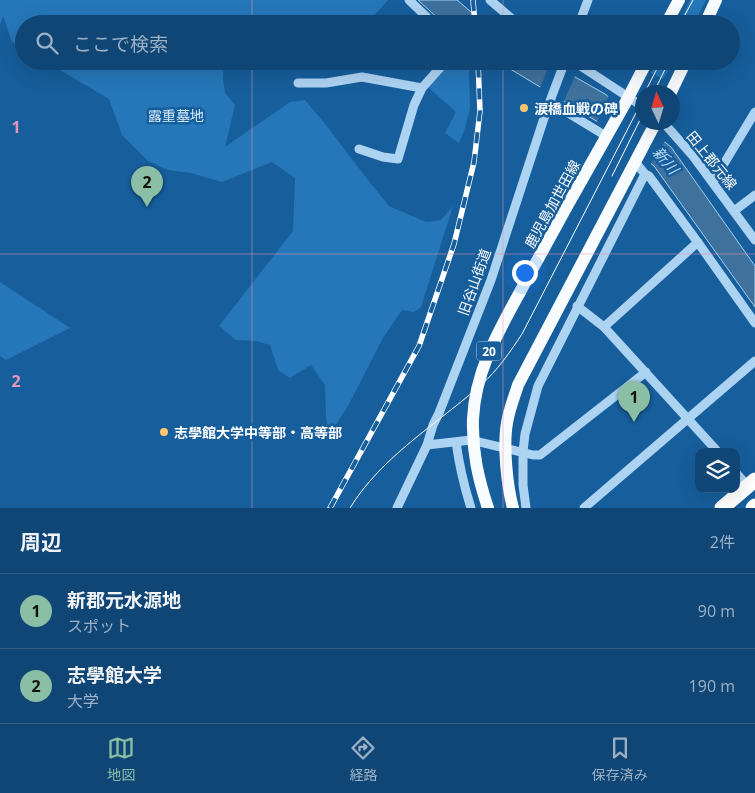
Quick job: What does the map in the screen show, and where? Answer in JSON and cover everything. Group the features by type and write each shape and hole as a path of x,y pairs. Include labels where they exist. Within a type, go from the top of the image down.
{"highway":[{"path":"722,508 752,483"}],"main road":[{"path":"671,15 679,0"},
{"path":"709,15 716,0"},
{"name":"鹿児島加世田線","path":"488,508 475,464 473,443 473,417 478,385 485,360 642,70"},
{"path":"674,85 682,70"},
{"path":"513,508 508,480 507,422 518,385 654,130"}],"street":[{"path":"409,0 425,15"},
{"path":"490,0 508,15"},
{"path":"582,15 588,0"},
{"path":"359,150 398,159 414,105 422,88 438,70"},
{"name":"旧谷山街道","path":"398,508 427,445 433,425 491,280 562,70"},
{"path":"586,70 635,102"},
{"path":"298,83 326,83 362,77 422,88"},
{"path":"550,102 608,134"},
{"path":"713,182 755,112"},
{"name":"田上郡元線","path":"665,130 693,156 755,240"},
{"path":"637,159 645,174 649,176 698,242 755,323"},
{"path":"526,508 523,485 523,452 527,426 538,386 645,174"},
{"path":"734,210 755,195"},
{"path":"604,327 698,242"},
{"path":"578,306 604,327 714,448"},
{"path":"584,508 755,361"},
{"path":"427,445 471,440 540,454 646,372"},
{"path":"456,442 462,478 471,508"},
{"path":"740,476 752,483"}],"green space":[{"path":"0,0 388,0 375,15 15,15 15,44 12,42 3,16 0,25"},
{"path":"690,0 706,0 698,15 683,15"},
{"name":"露重墓地","path":"60,70 224,70 225,93 235,105 225,147 290,102 305,100 389,206 426,222 441,220 453,206 421,307 414,312 402,310 383,338 349,404 329,436 326,418 325,385 311,365 290,378 278,370 270,345 256,341 236,340 219,326 293,231 295,178 272,162 222,182 191,173 168,170 148,161 122,135 109,99"},
{"path":"443,70 469,70 470,109 459,143 445,133 456,112 428,87"},
{"path":"653,70 668,70 663,79 651,73"},
{"path":"0,282 70,328 6,360 0,356"}],"water":[{"path":"418,0 457,0 474,15 434,15"},
{"name":"新川","path":"512,70 563,70 605,94 635,118 635,130 650,130 671,147 755,266 755,307 654,166 598,122"}],"pier":[{"path":"547,70 565,70 575,76 563,103 539,90"},
{"path":"609,95 635,116 635,130 652,130 665,141 650,165 597,122"}],"tram line":[{"path":"685,15 693,0"},
{"path":"649,85 656,70"},
{"path":"657,85 665,70"},
{"path":"350,508 377,473 393,457 487,380 513,348 635,115"},
{"path":"612,176 635,130"}],"railway":[{"path":"473,0 474,15"},
{"path":"330,508 419,346 454,244 474,162 480,111 478,70"}],"place":[{"name":"涙橋血戦の碑","path":"524,108"},
{"name":"志學館大学","path":"147,207"},
{"name":"新郡元水源地","path":"634,422"},
{"name":"志學館大学中等部・高等部","path":"164,432"}]}
